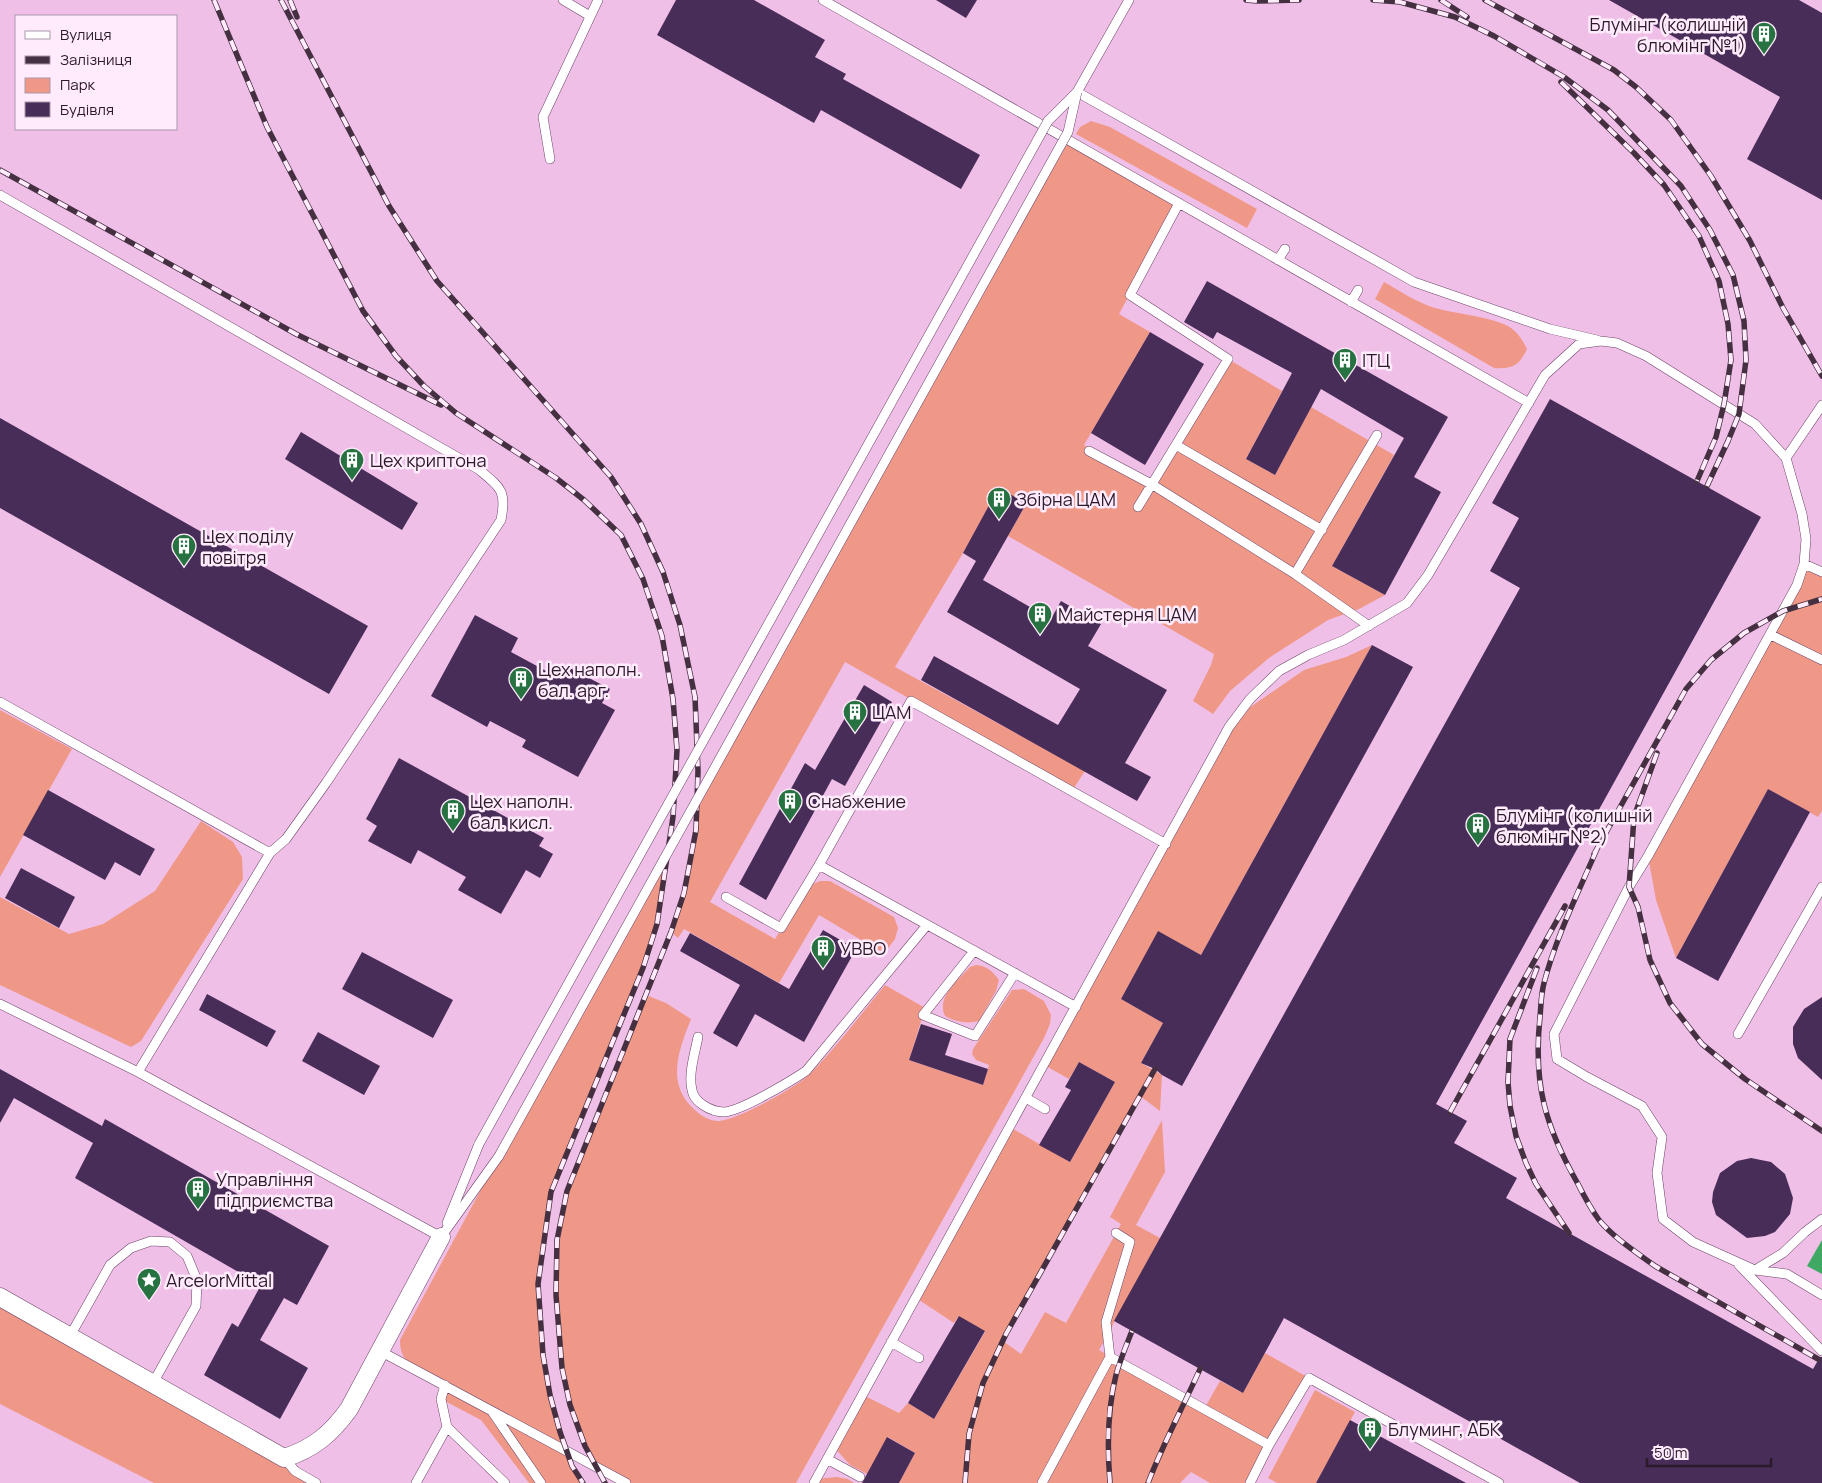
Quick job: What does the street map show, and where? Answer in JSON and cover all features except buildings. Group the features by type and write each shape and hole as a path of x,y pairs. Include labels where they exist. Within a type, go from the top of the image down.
{"street":[{"path":"0,1297 284,1458 318,1443 340,1421 441,1237"}],"lane":[{"path":"563,0 590,16"},
{"path":"550,159 543,117 598,0"},
{"path":"823,0 1529,403"},
{"path":"441,1237 479,1144 1048,121 1077,92 1129,0"},
{"path":"1077,92 1414,282 1550,329 1617,343 1646,356 1756,424 1786,458 1802,514 1806,539 1804,564 1798,585 1630,887 1554,1034 1557,1059 1642,1106 1662,1137 1657,1173 1663,1219 1693,1242 1756,1270 1787,1274 1822,1296"},
{"path":"441,1237 500,1156 1068,132 1077,92"},
{"path":"0,195 478,469 497,484 505,501 501,520 326,783 286,840 270,854 138,1072"},
{"path":"1138,507 1228,360 1130,295 1178,203"},
{"path":"1278,260 1284,249"},
{"path":"1351,302 1358,290"},
{"path":"814,1483 1229,727 1250,699 1279,671 1308,655 1344,640 1407,603 1428,575 1545,375 1579,344 1601,341"},
{"path":"1786,458 1822,405"},
{"path":"1295,574 1377,435"},
{"path":"1176,445 1322,530"},
{"path":"1089,451 1152,485 1295,574 1369,626"},
{"path":"1804,564 1822,572"},
{"path":"1771,635 1822,660"},
{"path":"726,897 781,928 912,701 1166,844"},
{"path":"0,702 270,854"},
{"path":"819,865 1076,1007"},
{"path":"1738,1034 1822,887"},
{"path":"698,1037 691,1078 695,1099 713,1110 724,1112 735,1110 790,1082 806,1071 927,925"},
{"path":"974,951 923,1015 975,1036 1015,974"},
{"path":"0,1004 138,1072 441,1237"},
{"path":"1026,1098 1045,1109"},
{"path":"1756,1270 1783,1253 1822,1219"},
{"path":"1042,1483 1110,1357 1106,1322 1130,1242 1116,1233"},
{"path":"70,1336 110,1265 131,1248 151,1241 170,1242 187,1256 197,1280 196,1306 154,1383"},
{"path":"1735,1261 1822,1350"},
{"path":"891,1342 919,1358"},
{"path":"380,1351 626,1483"},
{"path":"1110,1357 1269,1445"},
{"path":"1250,1483 1269,1445 1309,1378 1499,1483"},
{"path":"444,1385 441,1399 447,1427 505,1483"},
{"path":"492,1411 541,1483"},
{"path":"416,1483 447,1427"},
{"path":"284,1458 295,1471 316,1483"},
{"path":"827,1460 860,1477"}],"green space":[{"path":"1091,121 1110,127 1257,209 1247,228 1076,134 1080,127"},
{"path":"1064,138 1179,203 1119,314 1150,332 1084,445 1153,485 1228,359 1282,391 1246,459 1275,475 1311,407 1394,455 1332,566 1385,595 1359,609 1328,620 1269,658 1230,691 1213,714 1193,701 1211,665 1214,654 1008,536 1026,504 999,488 963,553 895,667 1085,771 1072,791 845,662 710,902 775,939 806,887 820,881 830,881 894,917 898,928 895,939 886,951 878,950 819,915 779,983 684,929 678,938 671,932 689,867 697,800"},
{"path":"1384,282 1429,306 1503,324 1516,333 1527,349 1515,365 1506,368 1494,368 1375,299"},
{"path":"1804,564 1822,572 1822,811 1818,817 1768,789 1676,958 1656,900 1648,856"},
{"path":"1372,645 1201,955 1158,932 1121,999 1163,1023 1141,1063 1162,1075 1160,1111 1140,1096 1003,1341 1021,1354 1045,1312 1066,1323 1121,1224 1110,1217 1162,1120 1165,1172 1136,1225 1160,1238 1099,1350 1204,1409 1220,1381 1243,1393 1265,1353 1309,1378 1250,1483 1210,1483 1191,1472 1180,1483 899,1483 915,1453 888,1437 867,1474 850,1465 834,1447 863,1395 899,1413 908,1403 934,1419 985,1332 959,1316 954,1323 916,1298 1010,1127 1070,1162 1115,1082 1079,1062 1069,1079 1044,1065 1229,727 1249,708 1304,670 1346,657"},
{"path":"0,710 72,749 0,877"},
{"path":"201,821 233,842 242,857 243,879 141,1041 131,1047 0,985 0,897 69,934 103,924 155,891"},
{"path":"667,854 657,924 643,968 551,1192 538,1284 543,1355 550,1395 572,1466 583,1483 529,1483 481,1420 441,1399 444,1385 421,1373 408,1363 401,1349 400,1340 499,1156"},
{"path":"976,965 989,969 999,980 996,991 979,1021 962,1022 945,1016 943,1002 950,989 970,967"},
{"path":"885,985 927,1009 923,1015 909,1060 983,1085 989,1065 976,1060 972,1054 973,1049 1012,990 1024,989 1044,1001 1051,1015 1050,1024 1044,1038 796,1483 626,1483 594,1466 570,1405 562,1368 556,1295 558,1236 567,1191 646,995 666,1003 691,1019 680,1052 677,1074 678,1084 682,1094 695,1110 706,1118 718,1121 752,1109 781,1094 805,1078 831,1051"},
{"path":"0,1297 316,1483 154,1483 0,1404"},
{"path":"1315,1390 1355,1412 1316,1483 1277,1483 1268,1478"},
{"path":"836,1477 848,1479 854,1483 814,1483 816,1479"}],"shaded area":[{"path":"1822,1240 1822,1274 1807,1266"}],"railway":[{"path":"214,0 267,127 363,311 396,356 424,386 456,413 556,478 584,500 621,535 643,579 662,636 673,699 677,750 673,817 657,924 643,968 551,1192 538,1284 543,1355 550,1395 572,1466 583,1483"},
{"path":"281,0 389,206 437,281 611,477 641,524 663,572 680,625 695,697 698,771 696,830 684,893 671,932 567,1191 557,1240 556,1295 562,1368 570,1405 585,1446 605,1483"},
{"path":"290,0 297,17"},
{"path":"1246,0 1299,0"},
{"path":"1373,0 1400,2 1455,17 1494,36 1564,77 1608,110 1681,186 1710,230 1733,275 1744,321 1746,360 1739,414 1707,486"},
{"path":"1441,0 1467,17"},
{"path":"1485,0 1614,70 1636,87 1671,120 1711,176 1750,241 1783,308 1822,376"},
{"path":"1561,82 1664,185 1699,236 1719,281 1728,324 1731,360 1724,404 1716,437 1697,481"},
{"path":"0,170 296,334 441,405"},
{"path":"1594,854 1686,689 1711,660 1744,633 1783,611 1822,599"},
{"path":"1657,753 1634,817 1629,887 1638,907 1650,960 1670,1003 1702,1044 1745,1079 1822,1131"},
{"path":"1597,849 1561,932 1542,991 1538,1041 1540,1084 1544,1104 1557,1143 1593,1211 1605,1227 1618,1239 1655,1266 1818,1359"},
{"path":"1450,1112 1565,906"},
{"path":"1537,968 1510,1039 1508,1082 1510,1106 1516,1136 1526,1163 1536,1184 1569,1233"},
{"path":"965,1483 969,1434 983,1383 1006,1334 1155,1069"},
{"path":"1110,1483 1108,1456 1109,1415 1118,1369 1132,1331"},
{"path":"1148,1483 1200,1369"}],"place":[{"name":"Блумінг (колишній блюмінг №1)","path":"1764,55"},
{"name":"ІТЦ","path":"1345,381"},
{"name":"Цех криптона","path":"352,481"},
{"name":"Збірна ЦАМ","path":"999,520"},
{"name":"Цех поділу повітря","path":"184,567"},
{"name":"Майстерня ЦАМ","path":"1040,635"},
{"name":"Цех наполн. бал. арг.","path":"521,700"},
{"name":"ЦАМ","path":"855,733"},
{"name":"Снабжение","path":"790,822"},
{"name":"Цех наполн. бал. кисл.","path":"453,832"},
{"name":"Блумінг (колишній блюмінг №2)","path":"1478,846"},
{"name":"УВВО","path":"823,969"},
{"name":"Управління підприємства","path":"198,1210"},
{"name":"ArcelorMittal","path":"149,1301"},
{"name":"Блуминг, АБК","path":"1370,1450"}]}
